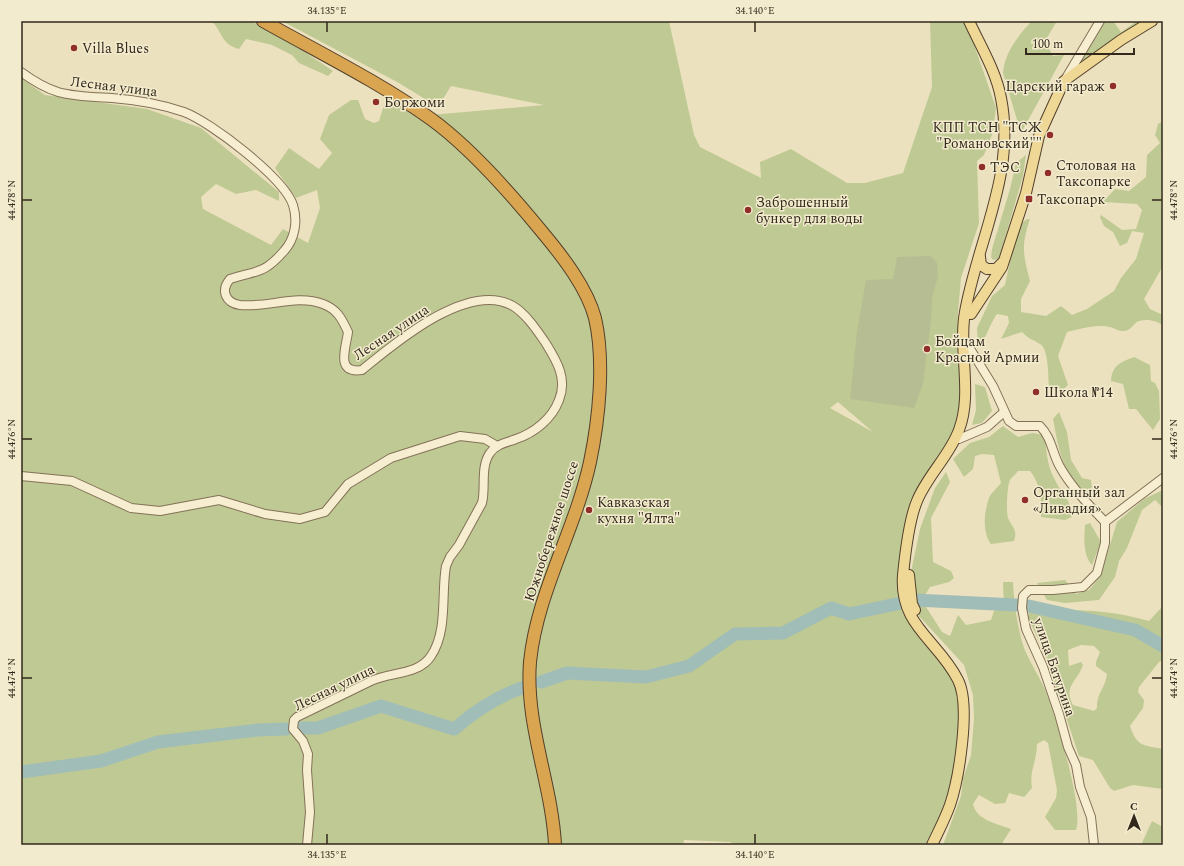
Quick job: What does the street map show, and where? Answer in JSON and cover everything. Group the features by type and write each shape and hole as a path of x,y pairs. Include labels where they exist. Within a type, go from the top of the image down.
{"highway":[{"name":"Южнобережное шоссе","path":"264,21 390,88 433,120 452,137 520,206 566,262 586,296 595,317 598,341 599,383 598,408 591,457 582,492 539,613 533,639 530,665 531,705 534,728 549,803 555,845"},
{"name":"Южнобережное шоссе","path":"275,21 436,116 461,136 524,201 575,265 586,282 595,301 603,328 607,383 606,411 598,465 582,516 560,574 546,617 537,668 536,688 540,733 560,845"}],"main road":[{"path":"938,845 953,807 965,758 968,733 968,704 965,680 952,659 920,621 912,604 908,571 918,510 930,485 957,438 959,430 964,399 964,334 999,188 1004,151 1004,119 1001,97 995,78 969,21"},
{"path":"974,21 1005,96 1008,141 1002,190 981,260"},
{"path":"932,845 950,804 961,752 964,713 962,692 954,672 910,617 903,598 903,575 911,522 917,502 966,426 971,407 969,311 1004,262 1026,193 1039,136 1064,81 1121,40 1152,21"},
{"path":"981,260 988,266 995,266 1004,262"},
{"path":"964,334 969,347"}],"street":[{"path":"1064,81 1100,21"},
{"name":"Лесная улица","path":"21,72 42,85 58,92 81,96 139,101 184,112 209,127 247,155 287,193 293,205 296,217 295,228 292,240 285,250 270,265 252,275 230,279 225,290 226,297 230,302 240,305 314,301 335,310 343,320 348,332 344,355 345,364 349,370 362,370 427,321 464,303 484,300 500,301 512,306 537,330 556,358 562,378 562,392 555,410 537,429 529,434 497,446 490,453 487,459 482,504 446,566 440,632 432,655 426,662 416,668 372,681 297,717 294,720 293,729 303,741 308,754 307,770 310,812 307,845"},
{"path":"969,347 1001,400 1004,412 1009,421 1016,426 1040,426 1047,433 1063,471 1070,482 1105,522 1163,478"},
{"path":"957,438 987,427 1004,412"},
{"path":"21,476 72,481 130,508 160,510 218,500 265,514 300,519 325,512 348,484 391,458 460,436 485,439 497,446"},
{"name":"улица Батурина","path":"1094,845 1091,817 1080,787 1076,766 1068,747 1059,714 1043,667 1026,629 1022,608 1023,596 1029,590 1053,590 1084,587 1097,573 1104,542 1105,522"}],"green space":[{"path":"211,21 251,21 281,36 333,71 328,76 299,63 292,55 272,45 246,39 239,49 233,47 225,41"},
{"path":"282,21 669,21 694,135 700,147 761,178 760,162 791,149 847,183 865,183 903,173 932,87 930,21 964,21 969,30 996,108 993,132 984,155 977,161 979,223 961,278 957,349 961,394 958,421 906,529 898,591 903,611 955,679 961,707 951,794 926,845 736,845 730,842 684,840 683,845 21,845 21,78 45,95 147,109 201,128 279,192 279,201 256,190 236,194 216,184 201,197 203,209 271,245 283,229 308,243 320,208 317,190 296,198 275,168 289,148 319,169 332,153 320,139 329,115 351,100 358,100 365,119 374,123 379,121 385,102 392,97 419,116 544,105 451,86 438,107 399,83","holes":["838,402 873,432 830,408"]},
{"path":"1032,21 1057,21 1045,41 1053,56 1064,55 1021,133 1003,73 1009,52 1022,32"},
{"path":"1100,21 1113,21 1121,32 1137,21 1149,21 1064,81"},
{"path":"1163,121 1163,158 1161,160 1163,160 1163,266 1144,299 1150,309 1163,315 1163,326 1154,321 1143,320 1137,322 1129,330 1124,331 1099,326 1067,332 1058,356 1068,385 1061,392 1052,390 1049,387 1047,357 1043,347 1040,344 1022,332 1001,339 1009,323 1008,316 997,314 983,342 978,348 977,328 992,296 1005,285 1015,238 1021,224 1027,219 1030,219 1025,236 1024,250 1030,281 1021,299 1021,312 1046,316 1061,306 1072,315 1087,309 1114,291 1121,278 1136,259 1144,233 1132,231 1127,243 1120,246 1113,232 1104,226 1100,217 1101,215 1122,230 1136,229 1142,210 1137,204 1103,202 1115,189 1129,191 1146,177 1147,155 1160,143 1155,135 1158,124"},
{"path":"1026,155 1023,176 1000,255 998,259 993,260 991,257 992,249 1010,189 1016,163"},
{"path":"931,256 937,263 938,276 932,298 931,320 923,384 914,408 850,399 857,332 866,280 893,279 897,257"},
{"path":"1134,357 1150,365 1151,381 1155,383 1159,391 1160,419 1153,430 1136,409 1129,409 1123,384 1111,381 1115,368 1121,363"},
{"path":"975,384 985,387 992,411 982,423 972,425 976,410"},
{"path":"1059,412 1067,432 1071,460 1082,478 1091,480 1092,491 1087,493 1072,479 1062,460 1053,419"},
{"path":"1003,426 1018,437 1032,433 1045,435 1047,457 1050,468 1056,483 1070,505 1072,517 1065,520 1041,517 1039,487 1034,476 1030,471 1018,471 1010,480 1007,499 1008,518 1015,531 1014,541 991,544 985,528 986,509 990,496 1001,483 994,455 982,454 975,456 973,469 964,477 953,459 970,443 989,437"},
{"path":"946,472 950,482 931,518 933,562 951,571 954,578 949,582 930,587 924,597 926,607 942,632 950,636 958,615 966,625 991,620 994,611 1004,608 1003,582 1013,582 1019,632 1024,648 1048,697 1068,765 1076,804 1076,830 1055,830 1045,817 1056,798 1057,790 1048,743 1044,740 1037,744 1036,756 1032,771 1032,788 1024,797 1009,793 1005,803 995,804 979,795 973,804 978,814 983,818 1011,829 1001,845 943,845 961,796 963,779 971,755 974,719 973,695 964,665 919,616 910,595 911,572 920,529 935,488"},
{"path":"1163,490 1163,508 1155,500 1142,510 1127,548 1119,561 1115,577 1099,600 1065,603 1047,600 1037,583 1065,580 1076,594 1089,590 1100,577 1117,522 1144,499"},
{"path":"1090,523 1101,542 1092,565 1087,557 1084,541 1085,525"},
{"path":"1161,608 1163,609 1163,660 1159,662 1139,687 1138,692 1144,700 1143,708 1130,726 1135,738 1142,744 1163,749 1163,789 1133,785 1114,791 1110,788 1093,760 1079,756 1045,654 1028,617 1029,612 1037,610 1094,611 1126,615 1149,621","holes":["1081,645 1094,646 1100,652 1096,666 1107,674 1105,683 1098,698 1097,708 1094,711 1073,705 1070,699 1070,688 1083,665 1081,662 1069,666 1068,650"]},
{"path":"1152,821 1163,827 1163,837 1160,845 1141,845"}],"waterway":[{"path":"915,600 1016,605"},
{"path":"541,682 567,673 646,677 689,666 735,634 783,633 831,608 849,614 901,603"},
{"path":"1029,606 1135,630 1163,646"},
{"path":"300,728 318,728 381,706 454,729 488,704 506,694 525,687"},
{"path":"21,772 101,761 158,742 258,730 286,729"}],"place":[{"name":"Villa Blues","path":"74,48"},
{"name":"Царский гараж","path":"1113,86"},
{"name":"Боржоми","path":"376,102"},
{"name":"КПП ТСН \"ТСЖ \"Романовский\"\"","path":"1050,135"},
{"name":"ТЭС","path":"982,167"},
{"name":"Столовая на Таксопарке","path":"1048,173"},
{"name":"Таксопарк","path":"1029,199"},
{"name":"Заброшенный бункер для воды","path":"748,210"},
{"name":"Бойцам Красной Армии","path":"927,349"},
{"name":"Школа №14","path":"1036,392"},
{"name":"Органный зал «Ливадия»","path":"1025,500"},
{"name":"Кавказская кухня \"Ялта\"","path":"589,510"}]}
